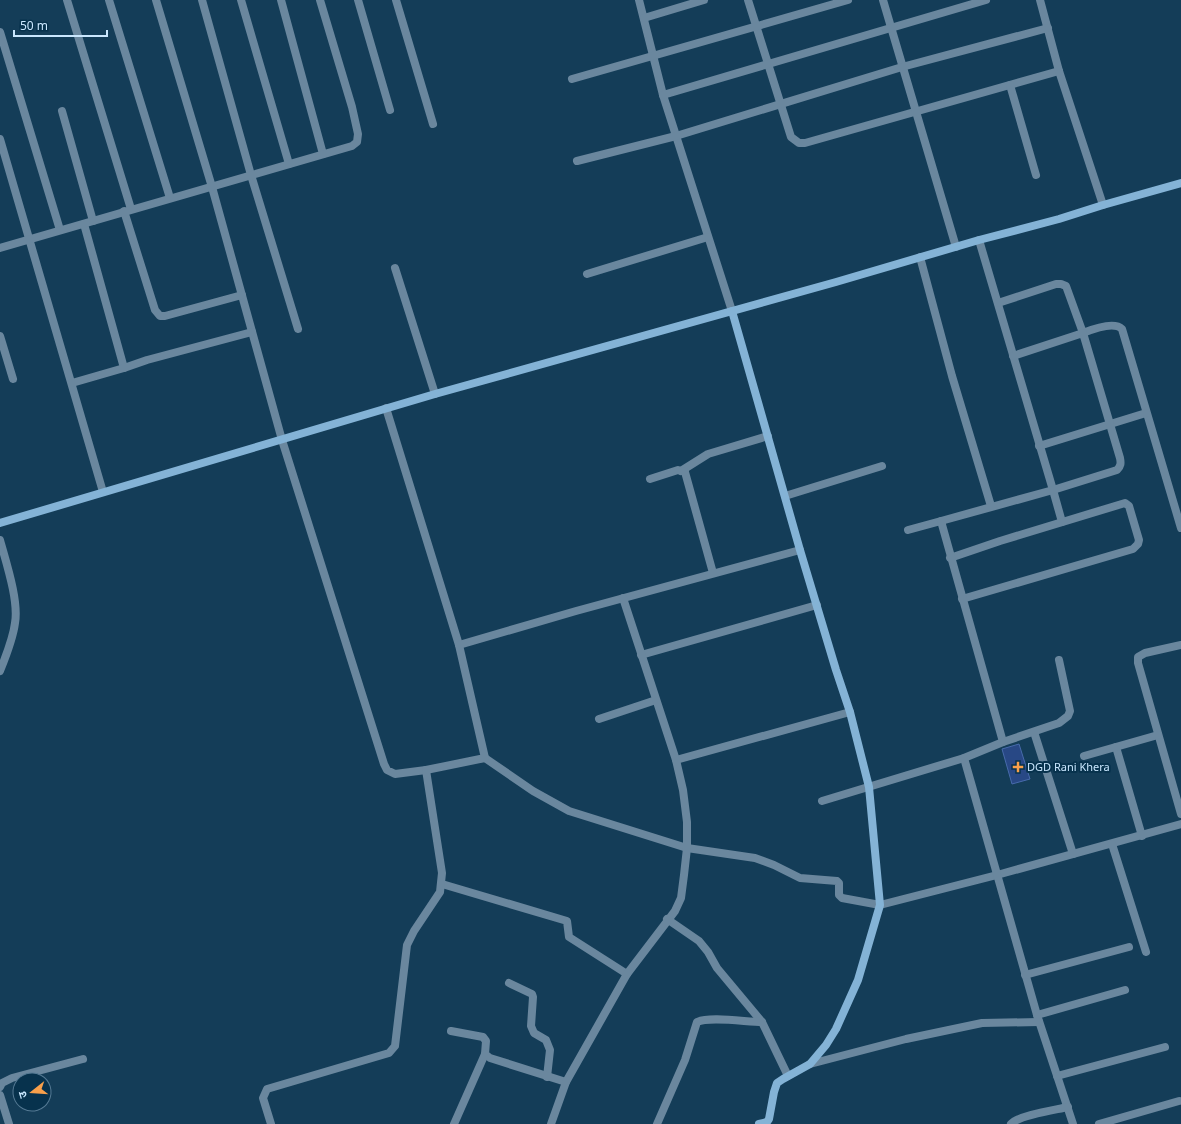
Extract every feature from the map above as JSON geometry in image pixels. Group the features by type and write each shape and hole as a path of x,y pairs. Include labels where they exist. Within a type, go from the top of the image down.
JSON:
{"main road":[{"path":"0,523 434,394 836,282 920,256 1059,219 1181,183"},
{"path":"732,311 800,550 850,712 869,787 880,905 863,967 848,1005 826,1045 810,1064 777,1084 769,1119 764,1124 759,1124"}],"street":[{"path":"67,0 155,310 160,316 165,316 242,295"},
{"path":"109,0 170,198"},
{"path":"156,0 212,187 282,440 384,764 387,770 395,774 426,770 485,758"},
{"path":"202,0 251,175 298,329"},
{"path":"241,0 289,164"},
{"path":"281,0 323,154"},
{"path":"0,248 352,146 357,142 358,134 352,107 320,0"},
{"path":"358,0 390,110"},
{"path":"396,0 433,124"},
{"path":"639,0 663,95 732,311"},
{"path":"644,18 704,0"},
{"path":"748,0 767,64 782,104 791,137 799,143 805,143 914,111 1059,72"},
{"path":"572,79 848,0"},
{"path":"882,0 914,111 956,247"},
{"path":"663,95 986,0"},
{"path":"1040,0 1059,72 1103,205"},
{"path":"577,161 676,136 902,67 1048,28"},
{"path":"0,32 60,230"},
{"path":"1010,85 1036,175"},
{"path":"62,111 93,221"},
{"path":"0,139 103,492"},
{"path":"84,224 124,368"},
{"path":"587,274 708,237"},
{"path":"979,240 1062,522"},
{"path":"920,256 952,376 991,506"},
{"path":"395,268 434,394"},
{"path":"908,530 1053,490 1117,470 1120,467 1120,458 1083,333 1066,286 1056,284 998,303"},
{"path":"1013,356 1093,330 1114,325 1121,327 1181,528"},
{"path":"72,383 147,360 252,332"},
{"path":"0,336 13,379"},
{"path":"386,408 459,644 485,758 533,791 569,810 687,848 755,858 774,865 800,878 837,881 839,883 839,895 842,898 880,905 1142,836 1181,824"},
{"path":"1040,446 1146,413"},
{"path":"650,479 678,470 682,471 708,454 768,436"},
{"path":"785,496 882,466"},
{"path":"682,471 685,472 688,481 713,573"},
{"path":"950,558 1000,541 1125,503 1129,506 1139,540 1138,544 1133,548 962,599"},
{"path":"941,521 950,558 1003,742"},
{"path":"0,540 12,588 16,613 15,624 0,671"},
{"path":"459,644 800,550"},
{"path":"551,1124 566,1082 627,974 667,919 675,911 681,898 687,848 687,822 683,790 676,760 622,598"},
{"path":"641,655 817,605"},
{"path":"1181,645 1145,653 1138,657 1138,663 1181,814"},
{"path":"822,801 964,758 1003,742 1059,723 1068,716 1070,711 1059,660"},
{"path":"599,719 656,700"},
{"path":"676,760 850,712"},
{"path":"1034,732 1073,854"},
{"path":"1084,756 1158,735"},
{"path":"1116,747 1142,836"},
{"path":"964,758 1025,975 1073,1124"},
{"path":"271,1124 264,1098 264,1093 267,1089 389,1053 395,1046 407,945 414,931 440,892 442,884 442,873 426,770"},
{"path":"1112,844 1146,952"},
{"path":"442,884 568,921 569,937 627,974"},
{"path":"667,919 699,941 708,952 717,968 762,1022 788,1076"},
{"path":"1025,975 1129,947"},
{"path":"509,983 532,994 534,997 532,1029 534,1033 546,1040 550,1050 547,1077"},
{"path":"810,1064 906,1039 982,1023 1038,1018 1125,990"},
{"path":"657,1124 684,1060 697,1022 701,1020 713,1020 762,1022"},
{"path":"451,1031 483,1037 486,1041 485,1054 454,1124"},
{"path":"1057,1076 1165,1047"},
{"path":"485,1054 490,1058 566,1082"},
{"path":"0,1087 2,1083 12,1078 83,1059"},
{"path":"0,1095 9,1124"},
{"path":"1099,1124 1179,1101"},
{"path":"1011,1124 1014,1121 1024,1117 1068,1107"}],"building":[{"path":"1019,744 1030,779 1012,784 1002,749"}],"place":[{"name":"DGD Rani Khera","path":"1018,767"}]}
